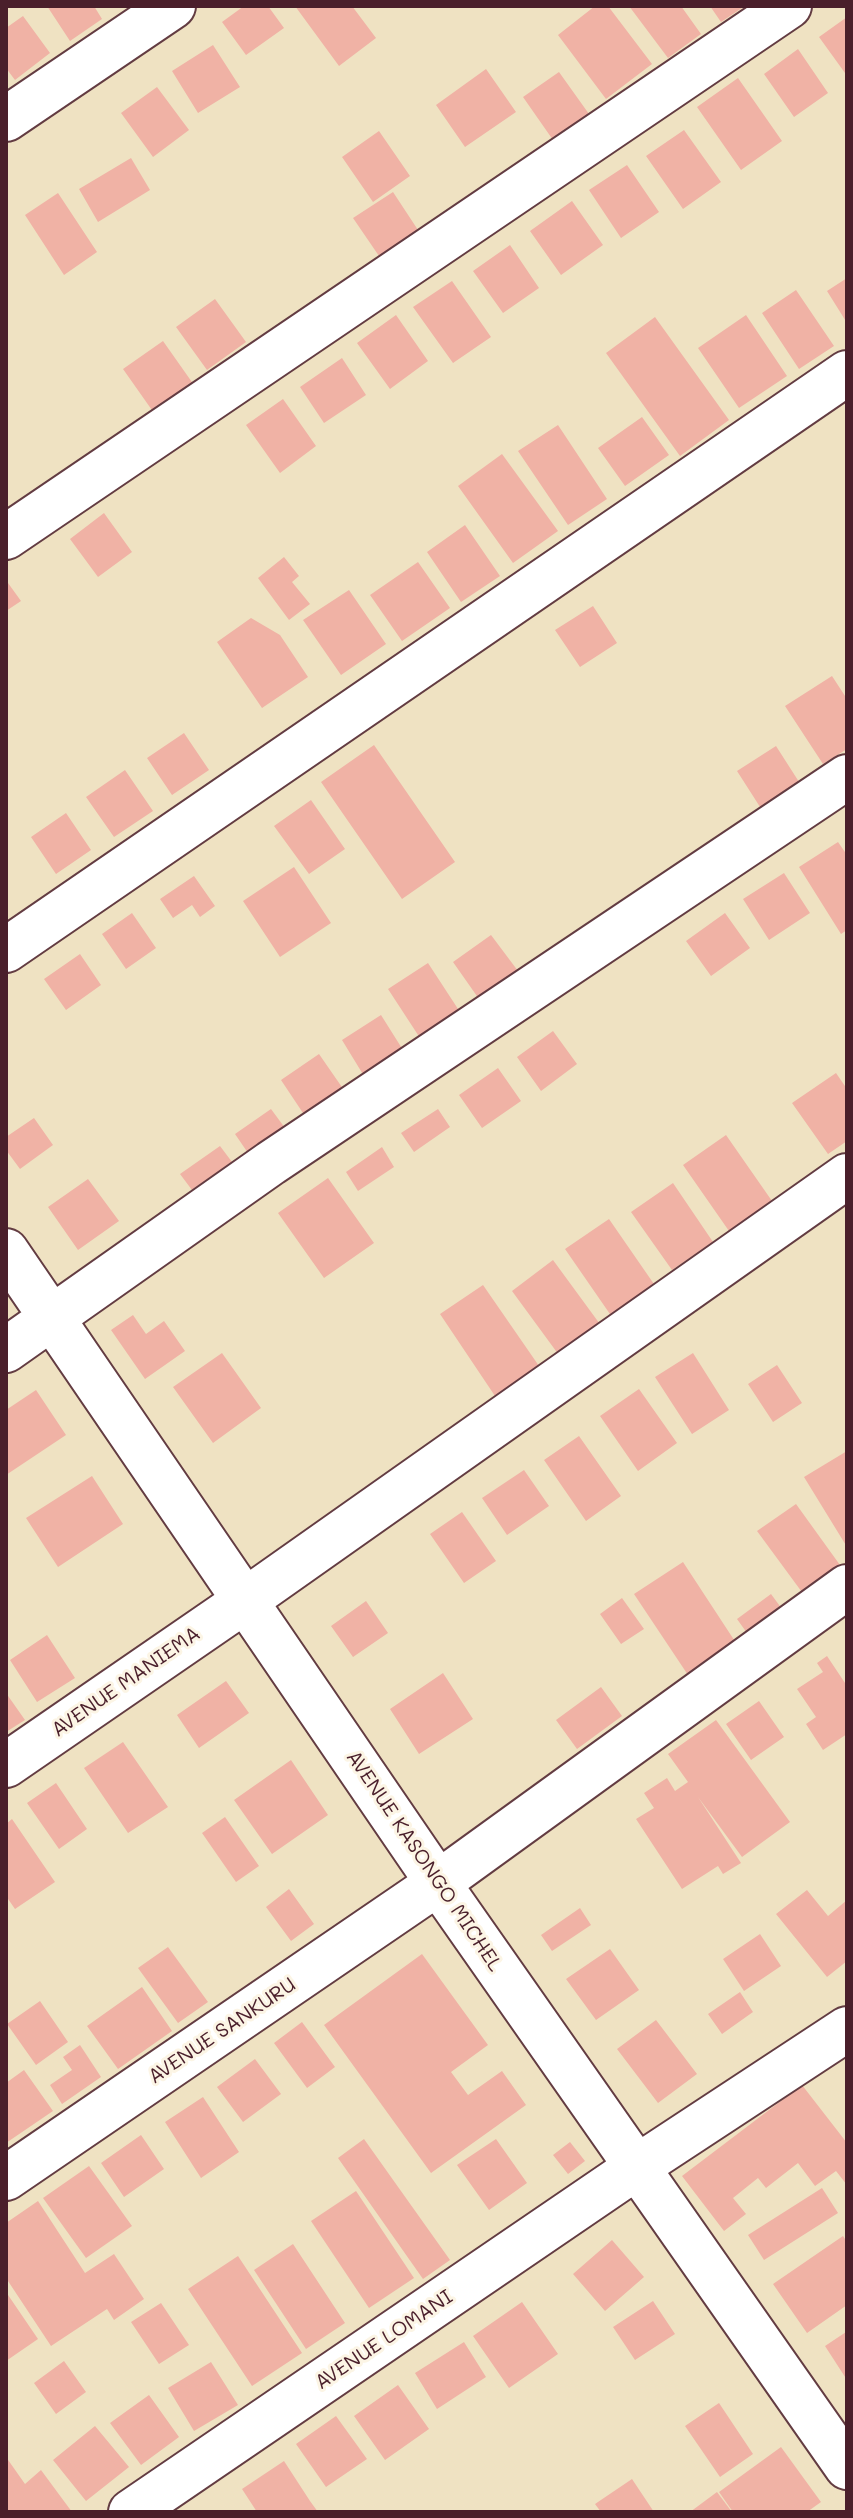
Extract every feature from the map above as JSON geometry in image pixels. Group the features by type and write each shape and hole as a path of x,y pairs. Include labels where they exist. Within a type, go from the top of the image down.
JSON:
{"street":[{"path":"6,119 173,6"},
{"path":"6,537 789,6"},
{"path":"6,950 847,373"},
{"path":"6,1350 271,1163 847,777"},
{"name":"AVENUE MANIEMA","path":"6,1765 246,1600 847,1176"},
{"name":"AVENUE KASONGO MICHEL","path":"6,1251 438,1883 847,2467"},
{"name":"AVENUE SANKURU","path":"6,2178 438,1883 847,1587"},
{"name":"AVENUE LOMANI","path":"131,2512 637,2167 847,2029"}],"building":[{"path":"47,6 94,6 102,19 70,41"},
{"path":"244,6 268,6 284,28 246,55 222,22"},
{"path":"295,6 352,6 376,38 339,66"},
{"path":"595,6 608,6 652,64 606,99 558,35"},
{"path":"629,6 681,6 701,34 668,58"},
{"path":"710,6 745,6 721,22"},
{"path":"23,16 50,53 15,80 6,68 6,28"},
{"path":"847,17 847,72 845,73 819,37"},
{"path":"213,45 240,87 198,113 172,71"},
{"path":"798,49 828,93 794,117 764,74"},
{"path":"486,69 516,112 465,147 436,105"},
{"path":"559,72 589,114 553,140 523,97"},
{"path":"738,78 782,141 741,170 697,107"},
{"path":"157,87 189,130 153,157 121,113"},
{"path":"684,130 721,182 683,209 646,156"},
{"path":"379,131 410,176 373,202 342,157"},
{"path":"131,158 150,190 98,222 79,189"},
{"path":"627,165 659,212 621,238 589,190"},
{"path":"393,192 418,230 379,256 353,218"},
{"path":"58,193 97,252 64,275 25,215"},
{"path":"572,201 603,245 561,275 530,231"},
{"path":"510,245 539,288 503,313 473,271"},
{"path":"847,278 847,323 827,291"},
{"path":"452,281 491,337 453,363 413,307"},
{"path":"796,290 834,346 799,369 762,313"},
{"path":"215,299 246,342 207,370 176,327"},
{"path":"396,315 428,361 390,389 357,343"},
{"path":"746,315 787,376 739,408 698,348"},
{"path":"655,317 729,420 680,456 606,353"},
{"path":"163,341 194,385 154,413 123,369"},
{"path":"342,358 366,395 324,423 300,387"},
{"path":"283,399 316,446 280,473 246,425"},
{"path":"642,417 669,455 625,486 598,448"},
{"path":"558,425 607,499 568,525 518,451"},
{"path":"502,454 558,531 513,563 458,486"},
{"path":"104,513 132,552 98,577 70,539"},
{"path":"465,525 500,576 461,602 427,552"},
{"path":"284,557 299,576 292,582 310,604 289,620 258,578"},
{"path":"418,562 450,608 402,641 370,595"},
{"path":"6,584 21,601 6,611"},
{"path":"349,590 386,644 341,675 303,620"},
{"path":"593,606 617,643 580,667 555,630"},
{"path":"251,618 280,635 308,677 262,708 217,642"},
{"path":"832,676 847,699 847,749 823,764 785,706"},
{"path":"184,733 209,770 172,795 147,758"},
{"path":"374,745 455,862 402,899 321,782"},
{"path":"776,746 801,785 762,810 737,771"},
{"path":"125,770 153,811 114,837 86,797"},
{"path":"311,800 345,849 309,874 274,826"},
{"path":"66,813 91,850 56,874 31,837"},
{"path":"838,842 847,855 847,930 841,934 799,867"},
{"path":"294,867 331,923 280,957 243,901"},
{"path":"784,873 810,913 769,940 743,899"},
{"path":"194,876 215,906 200,917 192,905 173,918 160,899"},
{"path":"132,913 156,948 126,969 102,934"},
{"path":"725,913 750,948 711,976 686,941"},
{"path":"491,935 518,971 479,999 453,962"},
{"path":"80,954 101,985 66,1010 44,979"},
{"path":"428,963 460,1012 420,1038 388,989"},
{"path":"381,1015 403,1050 364,1076 342,1040"},
{"path":"553,1031 577,1064 541,1091 517,1057"},
{"path":"319,1054 346,1093 307,1119 281,1080"},
{"path":"498,1068 521,1101 482,1128 459,1095"},
{"path":"836,1073 847,1089 847,1141 828,1154 792,1103"},
{"path":"271,1109 285,1128 248,1153 235,1134"},
{"path":"438,1109 450,1127 414,1152 401,1133"},
{"path":"34,1118 53,1145 20,1169 6,1150 6,1137"},
{"path":"726,1135 772,1201 729,1231 683,1165"},
{"path":"220,1146 232,1162 192,1190 180,1174"},
{"path":"382,1147 394,1167 358,1191 346,1172"},
{"path":"328,1178 374,1243 324,1278 278,1213"},
{"path":"88,1179 119,1221 78,1250 48,1207"},
{"path":"673,1183 713,1242 672,1270 631,1212"},
{"path":"609,1219 656,1287 612,1317 565,1249"},
{"path":"553,1260 605,1331 564,1362 512,1291"},
{"path":"483,1285 539,1366 495,1396 440,1314"},
{"path":"133,1315 146,1334 164,1321 185,1351 145,1379 111,1330"},
{"path":"222,1353 261,1408 213,1443 173,1387"},
{"path":"693,1353 729,1410 692,1434 655,1377"},
{"path":"777,1365 802,1403 773,1422 748,1384"},
{"path":"639,1389 677,1443 638,1471 600,1416"},
{"path":"36,1390 66,1435 6,1475 6,1410"},
{"path":"579,1436 621,1496 586,1521 544,1460"},
{"path":"847,1451 847,1547 804,1477"},
{"path":"524,1470 549,1506 507,1535 482,1498"},
{"path":"92,1476 123,1524 58,1567 26,1518"},
{"path":"796,1504 845,1572 807,1599 757,1531"},
{"path":"462,1512 496,1561 464,1583 430,1534"},
{"path":"683,1562 740,1649 692,1681 634,1594"},
{"path":"771,1594 782,1609 747,1633 737,1619"},
{"path":"622,1598 644,1629 621,1644 600,1614"},
{"path":"366,1601 388,1633 353,1657 331,1626"},
{"path":"47,1635 75,1678 37,1702 10,1660"},
{"path":"827,1656 847,1686 847,1734 823,1750 806,1724 816,1717 797,1689 823,1672 817,1663"},
{"path":"443,1673 473,1719 419,1754 390,1709"},
{"path":"226,1681 249,1713 199,1748 177,1715"},
{"path":"601,1687 622,1716 577,1749 556,1720"},
{"path":"6,1693 25,1720 6,1732"},
{"path":"759,1701 784,1737 751,1760 726,1724"},
{"path":"716,1720 790,1822 742,1857 698,1797 741,1863 723,1874 718,1866 682,1889 636,1819 654,1808 644,1793 667,1778 675,1791 688,1782 668,1754"},
{"path":"123,1742 168,1807 128,1833 84,1768"},
{"path":"291,1760 328,1815 272,1854 234,1800"},
{"path":"56,1783 87,1829 59,1849 27,1803"},
{"path":"225,1817 259,1866 236,1882 202,1833"},
{"path":"12,1819 55,1882 15,1909 6,1896 6,1824"},
{"path":"289,1889 314,1924 291,1941 266,1907"},
{"path":"807,1890 828,1916 847,1900 847,1961 827,1977 776,1914"},
{"path":"580,1908 591,1925 552,1951 541,1935"},
{"path":"760,1934 781,1966 744,1991 723,1959"},
{"path":"168,1947 208,2002 178,2023 138,1968"},
{"path":"610,1949 639,1990 596,2020 566,1979"},
{"path":"422,1954 488,2045 451,2072 468,2095 502,2071 526,2105 431,2173 324,2025"},
{"path":"142,1987 172,2031 118,2069 87,2026"},
{"path":"740,1992 753,2012 722,2034 708,2014"},
{"path":"40,2001 68,2042 36,2065 7,2024"},
{"path":"656,2020 697,2074 658,2103 617,2049"},
{"path":"302,2022 335,2067 307,2088 274,2043"},
{"path":"80,2045 101,2077 62,2104 50,2085 72,2070 63,2057"},
{"path":"255,2059 281,2094 243,2122 217,2087"},
{"path":"24,2070 53,2111 6,2143 6,2083"},
{"path":"802,2085 847,2143 847,2185 836,2171 815,2186 798,2163 766,2188 758,2178 733,2198 746,2214 724,2231 682,2176"},
{"path":"203,2097 239,2152 201,2178 165,2122"},
{"path":"141,2135 164,2169 124,2197 101,2163"},
{"path":"364,2139 450,2260 423,2279 338,2158"},
{"path":"496,2139 527,2183 489,2210 457,2165"},
{"path":"570,2142 585,2161 568,2174 553,2155"},
{"path":"89,2166 132,2226 86,2258 43,2198"},
{"path":"822,2188 838,2213 764,2260 748,2235"},
{"path":"356,2191 414,2278 369,2308 311,2221"},
{"path":"38,2201 85,2273 114,2254 144,2299 114,2320 107,2309 51,2346 6,2278 6,2223"},
{"path":"843,2236 847,2242 847,2305 807,2333 773,2284"},
{"path":"612,2240 644,2277 605,2311 573,2274"},
{"path":"293,2244 345,2323 306,2349 254,2270"},
{"path":"238,2256 302,2353 252,2386 188,2289"},
{"path":"6,2292 38,2339 6,2361"},
{"path":"653,2301 675,2334 635,2360 613,2327"},
{"path":"522,2302 558,2354 509,2388 473,2336"},
{"path":"161,2303 189,2345 159,2364 131,2322"},
{"path":"847,2334 847,2380 825,2346"},
{"path":"464,2342 486,2377 437,2409 415,2373"},
{"path":"64,2361 86,2392 56,2414 34,2383"},
{"path":"211,2362 238,2405 194,2431 168,2388"},
{"path":"398,2385 429,2429 385,2460 354,2416"},
{"path":"149,2395 179,2437 141,2465 110,2423"},
{"path":"719,2403 753,2454 720,2477 685,2426"},
{"path":"336,2416 367,2459 326,2487 296,2444"},
{"path":"95,2426 129,2467 86,2501 53,2460"},
{"path":"781,2447 821,2502 807,2512 733,2512 719,2492"},
{"path":"6,2457 25,2484 41,2470 72,2512 6,2512"},
{"path":"284,2461 318,2512 257,2512 242,2489"},
{"path":"632,2479 654,2512 601,2512 595,2504"},
{"path":"717,2492 732,2512 690,2512"}]}
